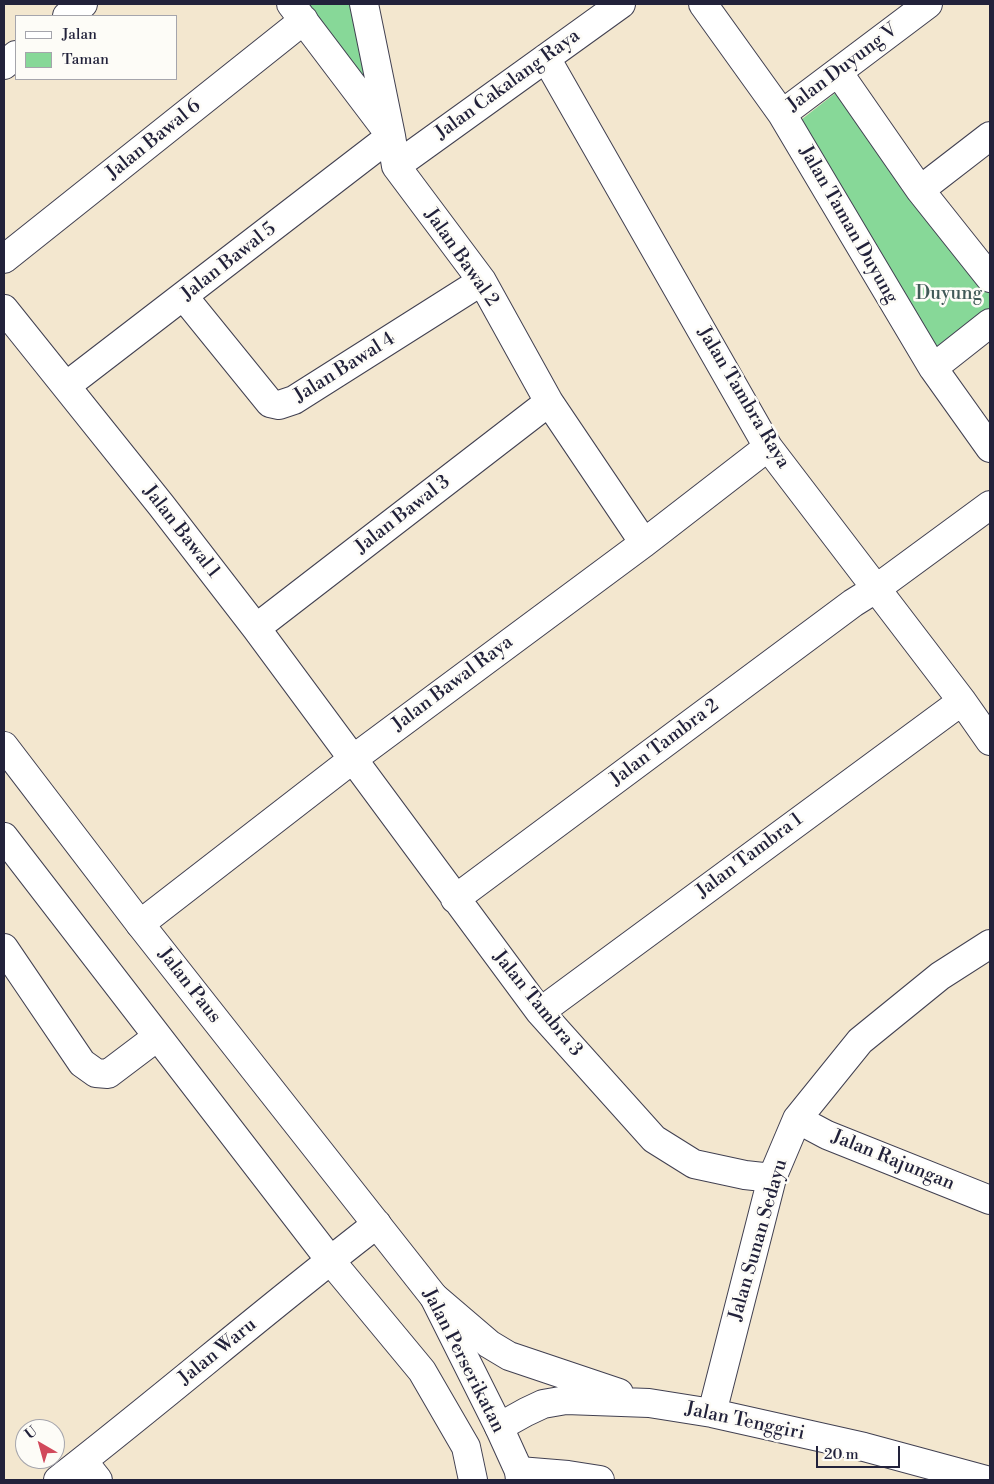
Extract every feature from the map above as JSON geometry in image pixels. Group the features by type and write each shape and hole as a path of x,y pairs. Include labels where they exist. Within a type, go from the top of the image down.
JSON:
{"street":[{"path":"68,15 83,4"},
{"path":"364,4 391,136"},
{"name":"Jalan Cakalang Raya","path":"396,166 621,4"},
{"name":"Jalan Taman Duyung","path":"703,4 782,114 933,368 990,448"},
{"name":"Jalan Duyung V","path":"782,114 928,4"},
{"name":"Jalan Bawal 2","path":"297,12 391,136 396,166 482,282 549,402 644,543"},
{"name":"Jalan Bawal 6","path":"4,259 297,12"},
{"path":"4,65 15,56"},
{"name":"Jalan Tambra Raya","path":"546,58 768,447 877,588 990,741"},
{"path":"838,72 920,190 990,278"},
{"name":"Jalan Bawal 5","path":"66,386 391,136"},
{"path":"920,190 990,136"},
{"name":"Jalan Bawal 4","path":"184,297 270,403 279,406 294,400 482,282"},
{"name":"Jalan Bawal 1","path":"4,309 256,628 353,759"},
{"path":"933,368 990,323"},
{"name":"Jalan Bawal 3","path":"256,628 549,402"},
{"name":"Jalan Bawal Raya","path":"140,924 353,759 644,543 768,447"},
{"name":"Jalan Tambra 2","path":"455,899 853,603 877,588 990,505"},
{"name":"Jalan Tambra 1","path":"540,1012 962,701"},
{"name":"Jalan Paus","path":"4,746 140,924 377,1224"},
{"name":"Jalan Tambra 3","path":"353,759 540,1012 654,1139 694,1164 745,1175 772,1178"},
{"path":"8,851 157,1037 330,1260"},
{"name":"Jalan Sunan Sedayu","path":"712,1413 772,1178 797,1119 860,1041 940,976 990,944"},
{"path":"4,948 82,1063 96,1073 108,1074 157,1037"},
{"name":"Jalan Rajungan","path":"797,1119 827,1135 990,1200"},
{"name":"Jalan Waru","path":"58,1480 90,1471 330,1260 377,1224"},
{"name":"Jalan Perserikatan","path":"377,1224 434,1297 499,1428 519,1476"},
{"name":"Jalan Perserikatan","path":"330,1260 422,1371 466,1448 473,1480"},
{"name":"Jalan Tenggiri","path":"434,1297 488,1344 508,1356 649,1403"},
{"name":"Jalan Tenggiri","path":"499,1428 544,1404 566,1400 649,1403 712,1413 864,1448 986,1480"},
{"path":"519,1476 568,1476 600,1480"}],"green space":[{"path":"302,4 356,4 379,99"},
{"name":"Duyung","path":"847,84 990,281 990,316 941,352 928,340 797,123"}]}
